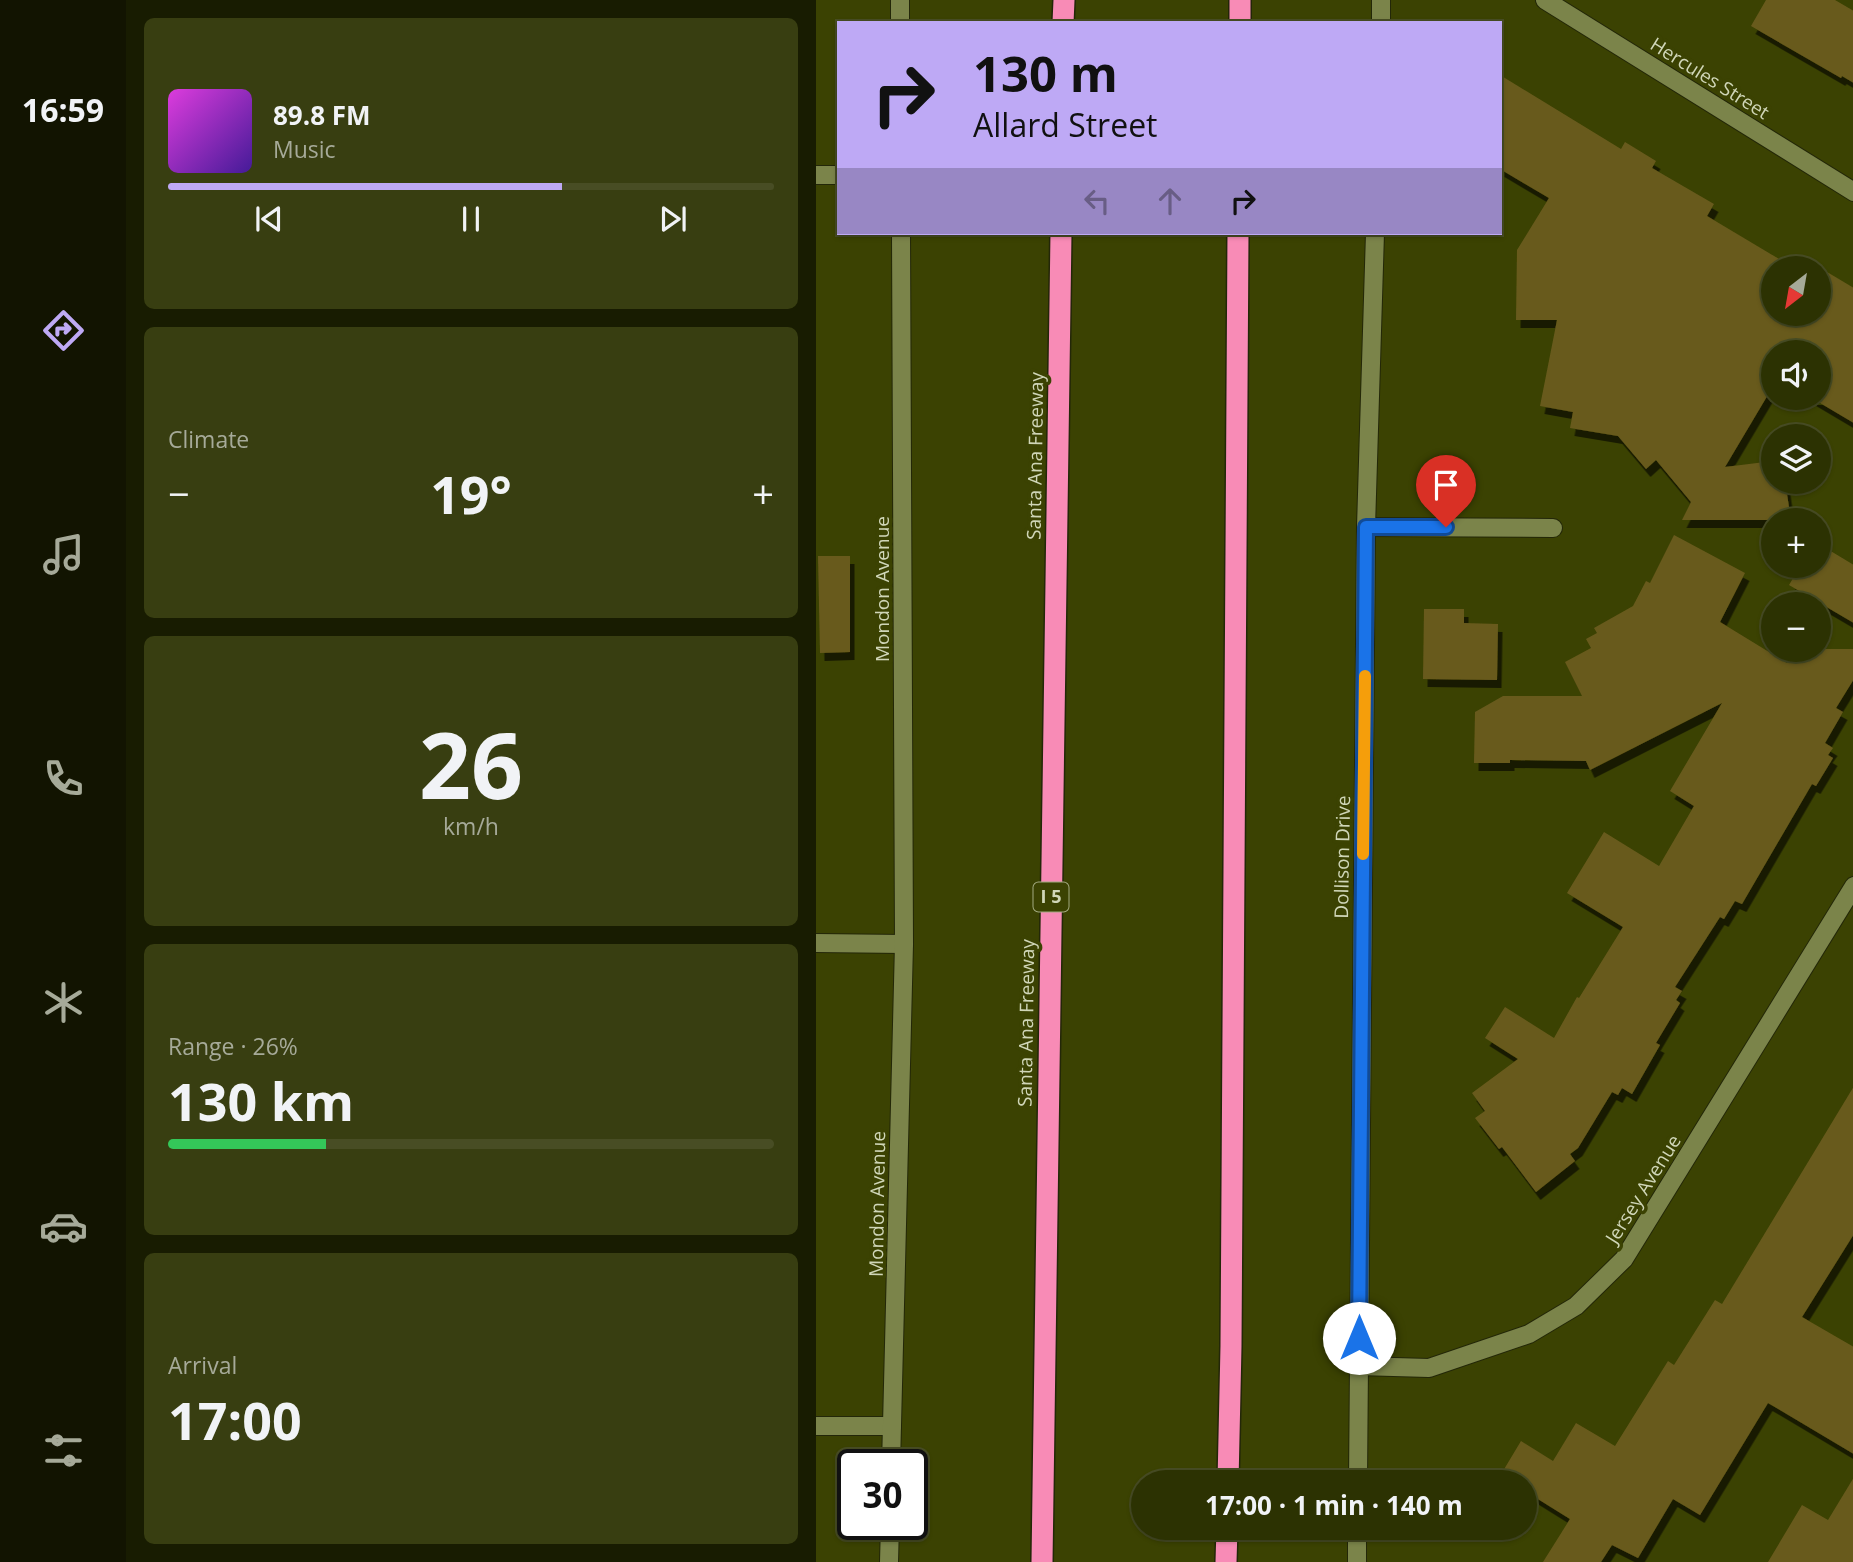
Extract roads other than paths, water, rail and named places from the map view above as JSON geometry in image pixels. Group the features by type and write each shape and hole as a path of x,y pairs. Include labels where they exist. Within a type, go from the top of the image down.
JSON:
{"highway":[{"path":"1063,21 1064,0"},
{"path":"1240,0 1240,21"},
{"name":"Santa Ana Freeway","path":"1042,1562 1060,235"},
{"path":"1228,1470 1238,235"},
{"path":"1226,1562 1227,1540"}],"street":[{"path":"900,0 900,21"},
{"path":"1381,0 1381,21"},
{"name":"Hercules Street","path":"1545,0 1854,192"},
{"path":"816,175 837,175"},
{"name":"Mondon Avenue","path":"891,1449 904,944 901,235"},
{"name":"Dollison Drive","path":"1358,1470 1366,527 1375,235"},
{"path":"1366,527 1553,528"},
{"name":"Jersey Avenue","path":"1358,1366 1429,1368 1529,1334 1576,1306 1624,1259 1854,886"},
{"path":"816,943 904,944"},
{"path":"816,1426 892,1426"},
{"path":"890,1540 890,1562"},
{"path":"1357,1540 1357,1562"}]}
